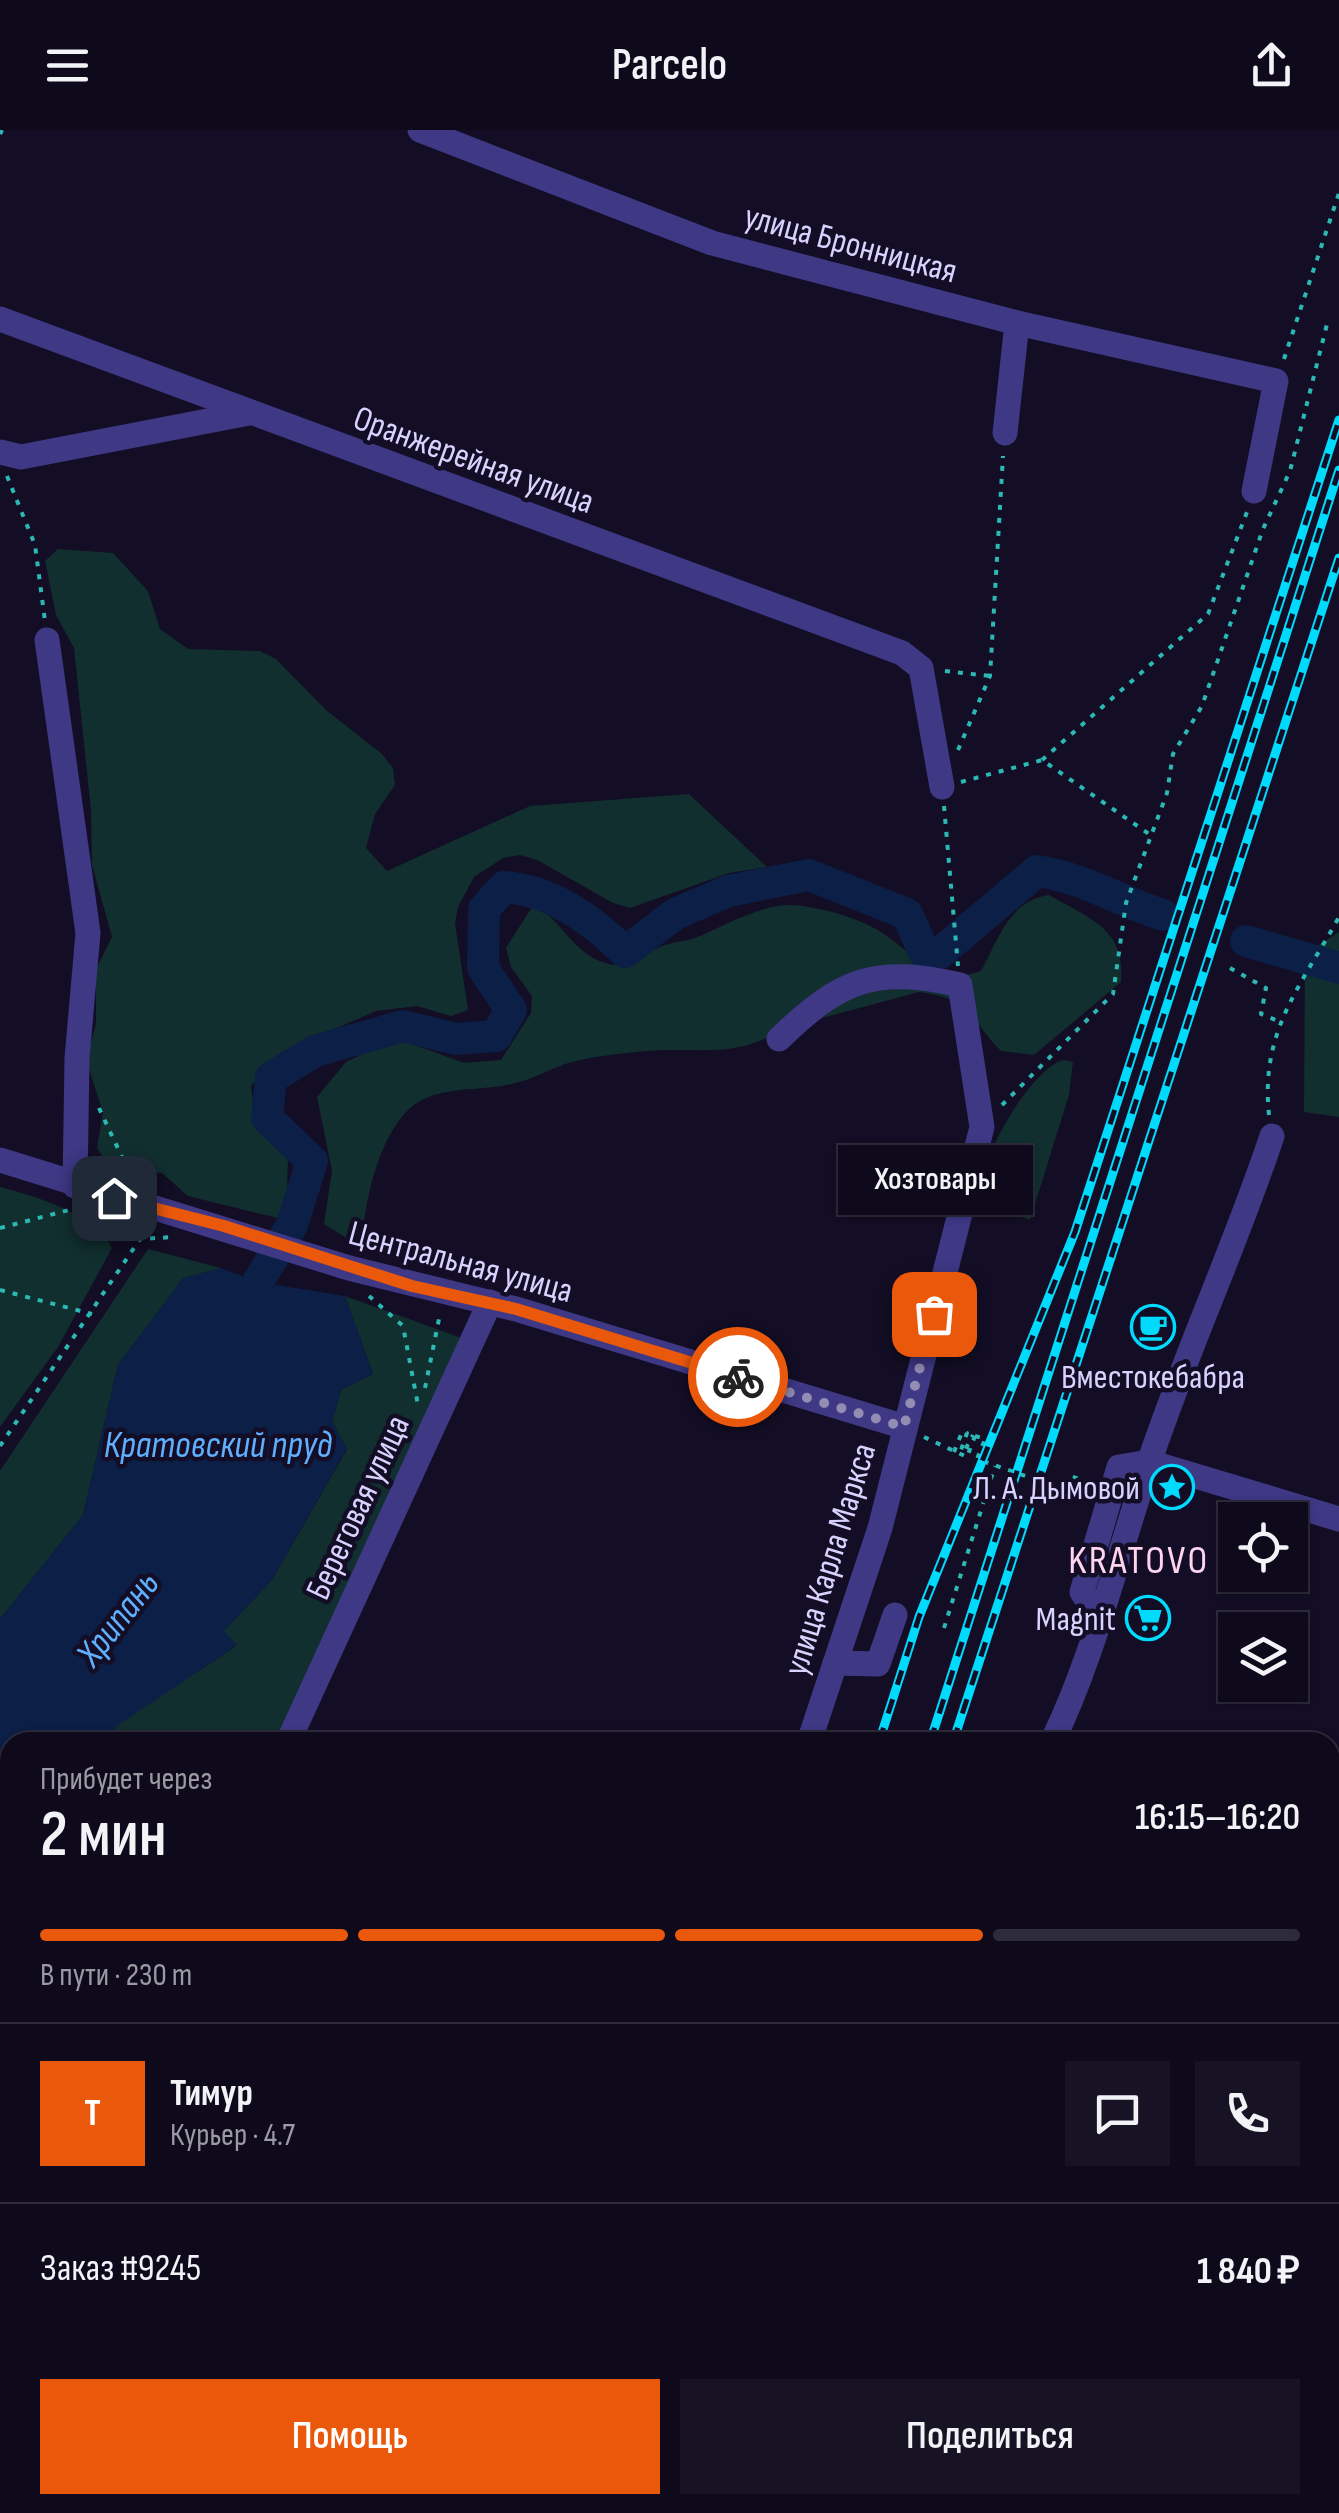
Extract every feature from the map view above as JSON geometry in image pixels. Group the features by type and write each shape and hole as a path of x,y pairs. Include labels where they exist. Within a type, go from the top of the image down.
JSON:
{"street":[{"name":"улица Бронницкая","path":"420,130 712,243 1018,323 1276,381"},
{"name":"Оранжерейная улица","path":"0,319 902,652 921,668"},
{"path":"1005,432 1018,323"},
{"path":"1254,491 1276,381"},
{"path":"4,463 249,414"},
{"path":"48,640 88,933 76,1058 76,1197"},
{"path":"921,668 942,788"},
{"path":"779,1039 804,1015 862,979 910,974 959,975"},
{"name":"улица Карла Маркса","path":"812,1732 880,1528 982,1127 959,975"},
{"path":"1056,1732 1188,1350 1240,1232 1272,1136"},
{"name":"Центральная улица","path":"0,1160 76,1197 224,1226 355,1278 490,1302 904,1427"},
{"name":"Береговая улица","path":"293,1732 490,1302"},
{"path":"1098,1618 1082,1592 1119,1467 1149,1462 1339,1519"},
{"path":"835,1664 878,1664 895,1615"}],"path":[{"path":"1276,381 1339,193"},
{"path":"982,1127 1113,994 1122,919 1148,834 1167,793 1173,754 1202,706 1263,529 1290,471 1327,324"},
{"path":"956,756 990,676 1005,432"},
{"path":"4,463 35,545 48,640"},
{"path":"959,975 942,788 1042,760 1208,614 1254,491"},
{"path":"921,668 990,676"},
{"path":"1042,760 1148,834"},
{"path":"1268,1108 1267,1068 1278,1022 1339,918"},
{"path":"1230,968 1266,988 1262,1014 1278,1022"},
{"path":"113,1141 122,1157"},
{"path":"0,1228 76,1197"},
{"path":"0,1446 93,1314 140,1239 189,1236"},
{"path":"355,1278 403,1326 420,1412 443,1300"},
{"path":"0,1290 93,1314"},
{"path":"904,1427 967,1457 975,1436"},
{"path":"954,1452 962,1432 966,1434 961,1450 964,1452 970,1434 984,1439 977,1459 1065,1490 1070,1476 1079,1479 1074,1493 1108,1505"},
{"path":"944,1628 995,1466"}],"green space":[{"path":"58,549 113,553 148,591 160,629 188,649 260,651 276,659 326,710 382,754 393,768 395,785 375,814 366,848 387,871 530,806 689,794 767,867 729,873 630,908 520,855 503,858 474,877 458,907 455,923 468,1010 451,1016 417,1006 376,1011 282,1052 251,1086 256,1127 288,1158 286,1220 188,1196 162,1173 144,1172 128,1159 107,1163 97,1148 103,1112 86,1060 96,1024 96,969 112,937 92,865 91,810 74,648 56,615 45,561"},
{"path":"1049,895 1091,919 1111,937 1121,964 1121,982 1034,1055 1001,1051 961,1005 919,992 781,1029 739,1047 601,1056 565,1064 515,1083 446,1092 424,1099 396,1125 377,1165 366,1210 363,1248 324,1224 332,1171 317,1097 346,1062 396,1038 464,1063 501,1060 531,1013 532,996 511,967 506,948 534,904 582,950 611,964 632,962 662,946 695,938 747,915 789,905 859,921 924,965 949,975 964,975 981,971 1007,923 1024,904"},
{"path":"1339,932 1339,1117 1304,1112 1305,954"},
{"path":"1064,1060 1073,1062 1069,1095 1030,1220 981,1199 981,1184 996,1142 1022,1097 1051,1066"},
{"path":"0,1187 47,1201 78,1216 104,1236 112,1248 58,1347 0,1427"},
{"path":"148,1249 221,1268 183,1279 118,1365 83,1515 0,1619 0,1471"},
{"path":"345,1296 481,1345 303,1732 113,1732 114,1727 236,1646 223,1631 272,1580 347,1449 332,1422 341,1389 373,1374"}],"water":[{"name":"Кратовский пруд","path":"221,1268 258,1282 345,1296 373,1374 341,1390 332,1422 347,1448 272,1580 224,1631 237,1645 115,1727 113,1732 0,1732 0,1619 83,1515 118,1365 183,1278"}],"waterway":[{"name":"Хрипань","path":"244,1322 258,1282 292,1225 312,1161 267,1118 271,1078 315,1051 403,1026 456,1039 496,1036 511,1010 483,968 484,909 504,887 538,894 569,908 625,952 675,914 728,891 809,875 907,914 924,952 940,953 1037,871 1085,884 1163,915"},
{"name":"Хрипань","path":"1246,941 1339,968"}],"railway":[{"path":"882,1732 919,1617 1075,1232 1339,420"},
{"path":"933,1732 1339,470"},
{"path":"956,1732 1339,558"}],"way so far":[{"path":"738,1377 904,1427 934,1314"}],"place":[{"name":"Хозтовары","path":"934,1314"},
{"name":"Вместокебабра","path":"1153,1327"},
{"name":"Л. А. Дымовой","path":"1172,1487"},
{"name":"Magnit","path":"1148,1618"}],"district":[{"name":"KRATOVO","path":"1139,1559"}],"route":[{"path":"114,1198 224,1226 412,1286 516,1309 738,1377"}]}
